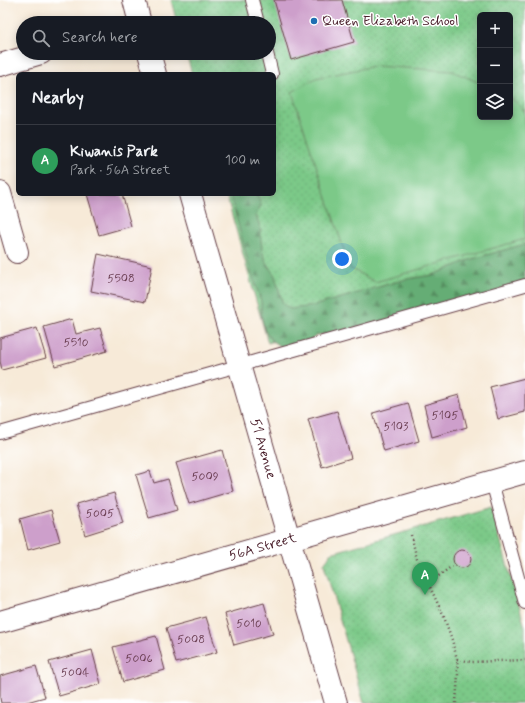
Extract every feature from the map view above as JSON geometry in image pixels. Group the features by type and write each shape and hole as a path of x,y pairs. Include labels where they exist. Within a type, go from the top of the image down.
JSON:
{"street":[{"path":"134,0 138,16"},
{"path":"0,65 17,60"},
{"path":"151,60 154,72"},
{"path":"0,193 17,252"},
{"name":"51 Avenue","path":"191,196 336,703"},
{"name":"56A Street","path":"0,622 525,472"}],"lane":[{"path":"252,0 256,16"},
{"path":"269,60 272,72"},
{"path":"0,433 525,285"},
{"path":"492,482 525,603"}],"path":[{"path":"410,534 417,559 444,617 457,659 458,674 456,703"},
{"path":"429,582 455,564"},
{"path":"457,659 471,662 525,660"}],"green space":[{"path":"171,0 525,0 525,269 268,343 227,196 276,196 276,72 191,72 188,60 276,60 276,16 175,16"},
{"path":"375,66 452,71 477,82 477,120 513,120 513,99 525,112 525,239 375,282 350,268 292,92 316,78"},
{"path":"231,196 258,196 261,205 256,215 260,227 262,250 266,262 275,276 283,304 290,309 313,306 406,279 433,275 469,260 525,244 525,288 339,334 317,335 303,347 290,351 272,341 265,331 261,315 261,302 250,269"},
{"path":"491,507 525,627 525,703 364,703 324,564 331,553"}],"building":[{"name":"Queen Elizabeth School","path":"274,0 342,0 354,42 291,60"},
{"path":"88,196 123,196 131,226 99,235"},
{"path":"98,254 152,266 145,302 91,291"},
{"path":"72,319 76,334 100,328 107,351 55,366 44,327"},
{"path":"37,328 46,358 2,370 0,361 0,338"},
{"path":"525,378 525,412 498,419 490,387"},
{"path":"459,395 467,427 432,437 424,405"},
{"path":"408,403 419,441 384,451 373,413"},
{"path":"337,411 351,458 322,467 308,419"},
{"path":"222,450 233,491 189,504 176,463"},
{"path":"150,471 154,483 168,479 177,510 149,518 136,475"},
{"path":"114,493 123,523 85,535 76,504"},
{"path":"51,510 60,541 28,550 20,519"},
{"path":"462,550 468,553 471,559 468,565 462,568 456,565 453,559 456,553"},
{"path":"264,603 273,634 234,645 225,614"},
{"path":"206,617 217,652 176,663 166,628"},
{"path":"156,636 165,670 123,682 113,647"},
{"path":"92,650 101,684 59,696 49,662"},
{"path":"36,666 45,697 23,703 1,703 0,676"}],"place":[{"name":"Queen Elizabeth School","path":"314,21"},
{"name":"Kiwanis Park","path":"425,595"}]}
